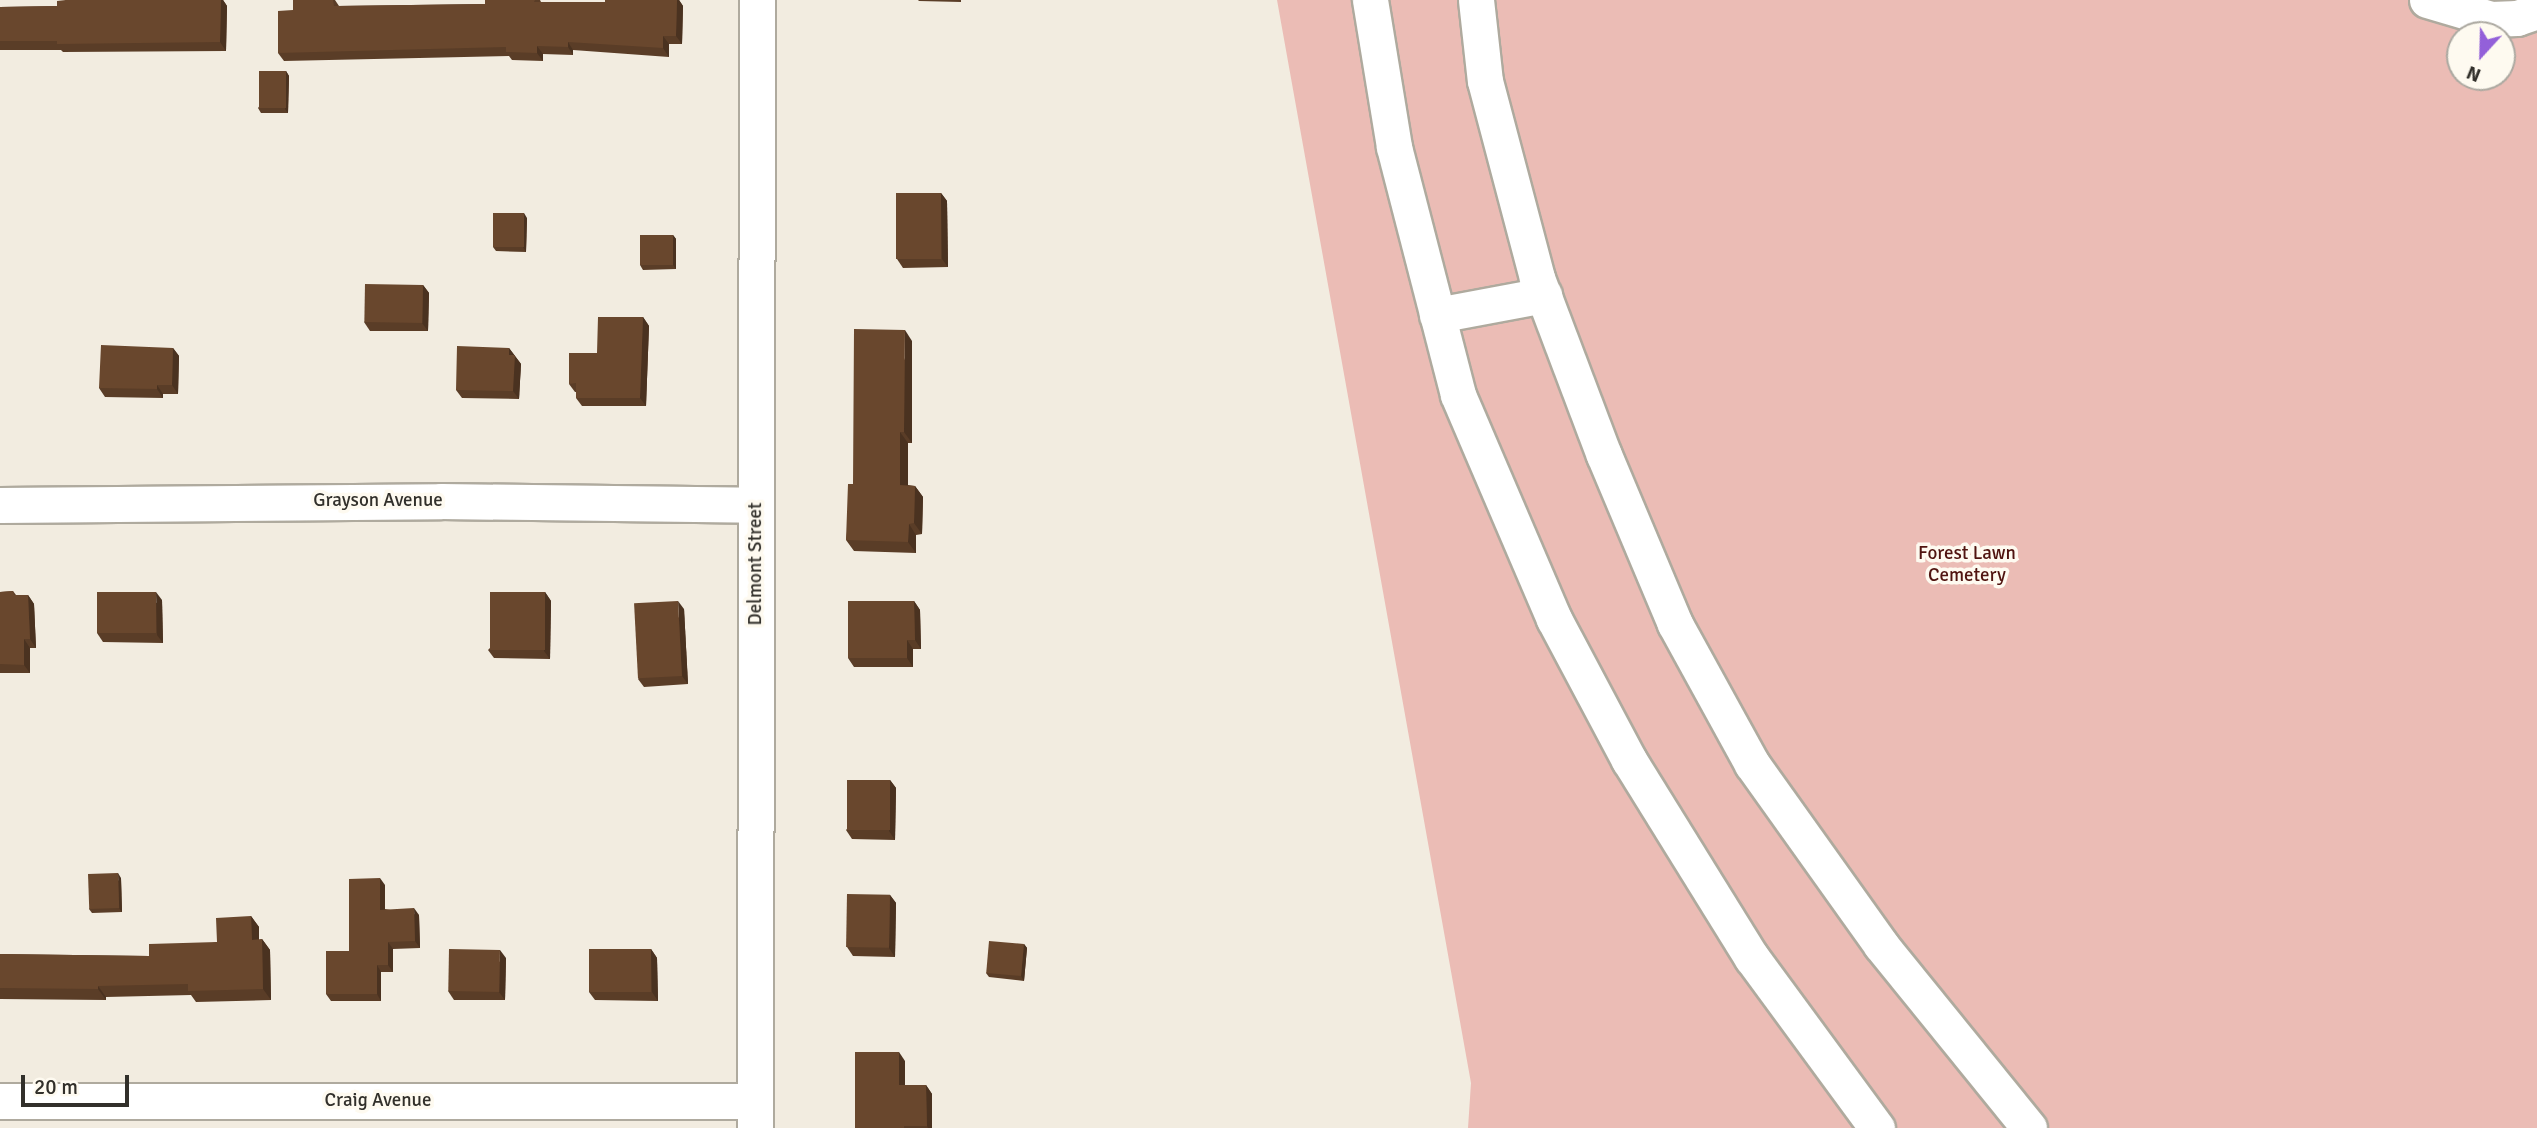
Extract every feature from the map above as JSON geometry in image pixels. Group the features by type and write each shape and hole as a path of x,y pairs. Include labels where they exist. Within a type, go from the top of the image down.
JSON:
{"street":[{"name":"Delmont Street","path":"755,1114 757,0"},
{"path":"1370,0 1394,147 1458,395 1554,619 1629,760 1752,958 1877,1128"},
{"path":"1476,0 1485,81 1544,295 1604,455 1675,624 1752,765 1881,944 2029,1128"},
{"path":"2427,0 2491,19 2517,18 2537,10"},
{"path":"1437,316 1544,295"},
{"name":"Grayson Avenue","path":"0,505 441,501 756,505"},
{"name":"Craig Avenue","path":"0,1101 755,1114"}],"green space":[{"name":"Forest Lawn Cemetery","path":"1277,0 2537,0 2537,1128 1468,1128 1471,1083"}],"building":[{"path":"221,0 220,42 57,44 57,41 0,41 0,7 57,6 57,1"},
{"path":"293,0 333,0 334,6 485,4 485,0 677,0 676,36 663,36 663,48 568,42 568,47 537,46 537,53 506,52 506,47 278,53 278,11 293,10"},
{"path":"259,71 286,71 286,108 259,108"},
{"path":"896,193 941,193 941,259 896,259"},
{"path":"493,213 524,213 524,247 493,247"},
{"path":"640,235 673,235 673,265 640,265"},
{"path":"365,284 423,285 422,323 364,322"},
{"path":"598,317 643,317 640,398 576,398 576,383 569,384 569,353 597,353"},
{"path":"854,329 905,330 904,432 900,432 900,485 915,486 914,523 909,524 908,542 846,540 848,484 853,484"},
{"path":"101,345 173,348 172,385 157,385 157,389 99,388"},
{"path":"457,346 509,348 509,355 515,355 513,391 456,390"},
{"path":"13,591 14,595 28,595 30,639 24,639 24,665 0,664 0,592"},
{"path":"97,592 156,592 156,633 97,633"},
{"path":"490,592 545,592 545,650 490,650"},
{"path":"678,601 682,676 638,678 634,603"},
{"path":"848,601 914,601 915,640 907,640 907,658 848,658"},
{"path":"847,780 890,780 890,830 847,830"},
{"path":"118,873 119,908 89,909 88,874"},
{"path":"380,878 380,910 414,908 415,941 388,942 388,965 377,965 377,994 326,994 326,951 349,951 349,879"},
{"path":"847,894 890,895 889,948 846,947"},
{"path":"251,916 252,940 262,939 263,989 188,991 188,984 98,986 98,989 0,988 0,954 149,956 149,944 217,942 216,918"},
{"path":"989,941 1024,944 1021,976 986,973"},
{"path":"449,949 500,950 499,992 448,991"},
{"path":"589,949 651,949 651,992 589,992"},
{"path":"855,1052 899,1052 899,1085 926,1085 927,1126 855,1128"}]}
